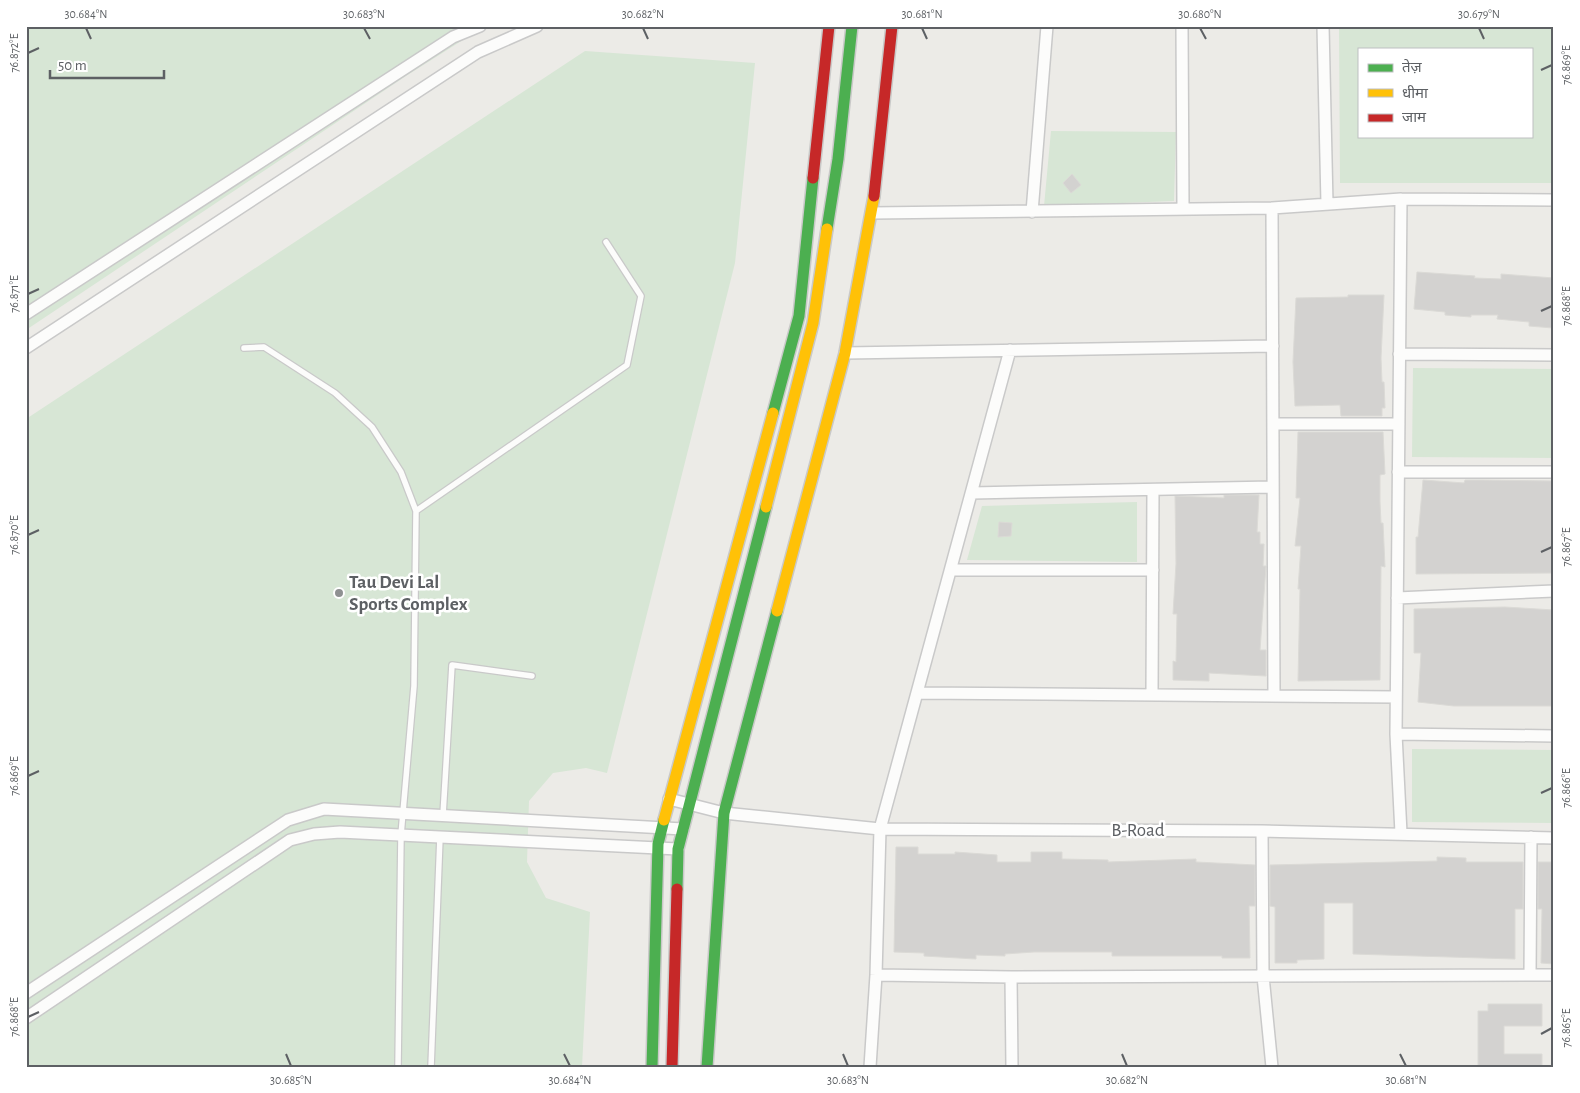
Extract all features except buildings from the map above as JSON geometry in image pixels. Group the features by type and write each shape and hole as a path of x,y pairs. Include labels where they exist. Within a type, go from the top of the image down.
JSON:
{"street":[{"path":"26,314 453,36 480,26"},
{"path":"26,348 478,52 538,26"},
{"path":"652,1067 657,848 799,316 829,26"},
{"path":"672,1067 678,849 813,323 838,159 852,26"},
{"path":"707,1067 724,813 845,353 872,213 892,26"},
{"path":"1032,212 1047,26"},
{"path":"1182,26 1183,208"},
{"path":"1323,26 1327,204"},
{"path":"872,213 1272,208 1401,199 1554,200"},
{"path":"1400,833 1396,697 1401,199"},
{"path":"1272,208 1274,696"},
{"path":"845,353 1274,346"},
{"path":"870,1067 876,975 880,829 1010,350"},
{"path":"1399,354 1554,355"},
{"path":"1273,424 1398,424"},
{"path":"1398,472 1554,472"},
{"path":"972,493 1273,487"},
{"path":"1152,695 1153,490"},
{"path":"951,570 1153,570"},
{"path":"1397,598 1554,592"},
{"path":"917,693 1396,697"},
{"path":"1396,734 1554,736"},
{"name":"B-Road","path":"669,799 724,813 880,829 1262,830 1554,838"},
{"path":"26,993 288,820 324,809 683,829"},
{"path":"440,837 443,815"},
{"path":"1262,830 1263,976 1272,1067"},
{"path":"26,1018 290,840 314,834 340,832 678,849"},
{"path":"1530,975 1531,837"},
{"path":"876,975 1011,977 1554,975"},
{"path":"1011,977 1012,1067"}],"lane":[{"path":"416,511 627,365 641,296 606,242"},
{"path":"244,348 264,347 335,393 372,427 401,472 416,511 414,686 401,835 398,1067"},
{"path":"443,815 452,665 532,676"},
{"path":"431,1067 440,837"}],"green space":[{"path":"26,26 485,26 406,76 26,330"},
{"path":"1339,26 1554,26 1554,183 1340,183"},
{"name":"Tau Devi Lal Sports Complex","path":"585,51 755,63 735,263 607,773 586,768 553,773 529,801 527,862 546,898 590,912 582,1067 26,1067 26,419"},
{"path":"1051,131 1176,132 1174,201 1044,206"},
{"path":"1413,368 1554,369 1554,458 1412,457"},
{"path":"1137,502 1137,562 967,560 982,506"},
{"path":"1412,749 1554,750 1554,823 1412,822"}],"traffic: fast":[{"path":"827,229 838,159 852,26"},
{"path":"773,413 799,316 813,178"},
{"path":"677,889 678,849 766,507"},
{"path":"707,1067 724,813 777,611"},
{"path":"652,1067 658,844 664,820"}],"traffic: slow":[{"path":"777,611 845,353 874,196"},
{"path":"766,507 813,323 827,229"},
{"path":"664,820 773,413"}],"traffic: jam":[{"path":"813,178 829,26"},
{"path":"874,196 892,26"},
{"path":"672,1067 677,889"}],"place":[{"name":"Tau Devi Lal Sports Complex","path":"339,593"}]}
